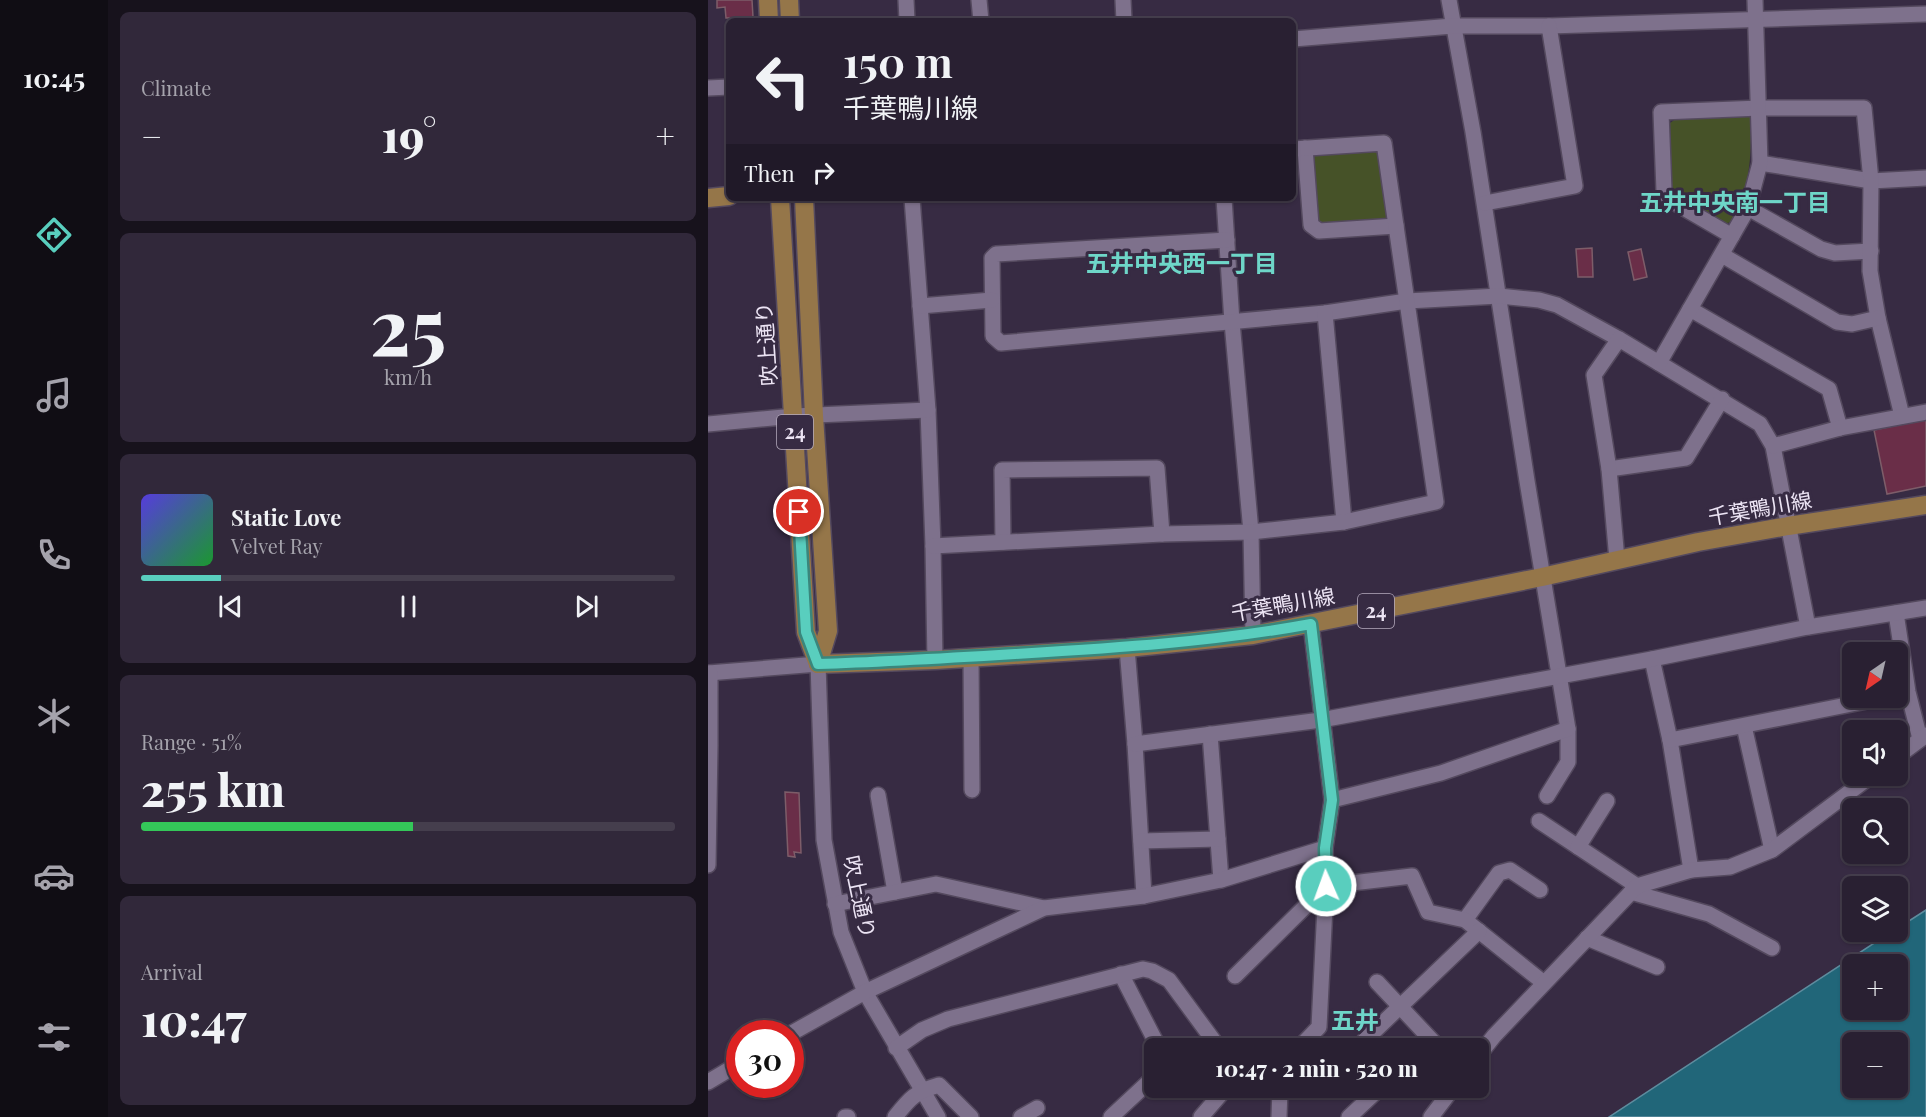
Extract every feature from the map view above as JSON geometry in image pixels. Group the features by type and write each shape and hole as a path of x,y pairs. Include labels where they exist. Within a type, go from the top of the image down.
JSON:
{"main road":[{"path":"768,0 769,18"},
{"path":"789,0 790,18"},
{"path":"708,198 726,196"},
{"name":"吹上通り","path":"780,201 806,632 818,664"},
{"name":"吹上通り","path":"804,201 814,416 828,631 818,664"},
{"name":"千葉鴨川線","path":"818,664 935,660 1127,648 1253,635 1542,577 1698,542 1926,505"}],"street":[{"path":"906,0 907,18"},
{"path":"980,0 981,18"},
{"path":"1123,0 1124,18"},
{"path":"1449,0 1485,203 1542,577 1568,729 1568,762 1547,796"},
{"path":"1659,363 1748,208 1760,163 1755,0"},
{"path":"1296,39 1453,26 1550,26 1926,14"},
{"path":"1485,203 1575,186 1550,26"},
{"path":"708,88 726,87"},
{"path":"1732,236 1670,200 1664,191 1662,112 1760,108 1864,108 1870,181 1870,271 1878,318 1902,416"},
{"path":"933,546 1162,534 1251,532 1344,522 1436,502 1384,143 1299,149 1311,225 1318,231 1396,226"},
{"path":"1760,163 1870,181 1926,178"},
{"path":"912,201 928,410 935,660"},
{"path":"1224,201 1232,322 1251,532 1253,635"},
{"path":"1748,208 1821,249 1835,252 1871,251"},
{"path":"1227,240 996,254 992,258 993,336 1001,343 1325,313 1407,301 1499,296 1539,300 1557,305 1722,399 1761,424 1773,446 1808,627"},
{"path":"1722,255 1837,322 1852,324 1878,318"},
{"path":"920,306 992,300"},
{"path":"1690,309 1829,389 1840,428"},
{"path":"1325,313 1344,522"},
{"path":"1617,560 1609,470 1594,375 1619,339"},
{"path":"1609,470 1686,458 1722,399"},
{"path":"708,423 794,416 928,410"},
{"path":"1773,446 1840,428 1926,412"},
{"path":"1003,542 1002,470 1157,468 1162,534"},
{"path":"1135,744 1321,720 1652,659 1808,627 1926,608"},
{"path":"1896,613 1899,642"},
{"path":"1308,1038 1318,1027 1326,886 1325,848 1332,800 1311,624"},
{"path":"1127,648 1144,896"},
{"path":"970,657 972,790"},
{"path":"1652,659 1670,740 1691,870"},
{"path":"708,862 709,673 818,664"},
{"name":"吹上通り","path":"818,664 824,840 841,932 865,992 938,1117"},
{"path":"1908,704 1923,737 1908,748"},
{"path":"1670,740 1842,706"},
{"path":"1744,726 1772,850"},
{"path":"1332,800 1441,773 1568,729"},
{"path":"1210,734 1221,880"},
{"path":"1489,1042 1634,889 1691,870 1730,867 1772,850 1858,786"},
{"path":"878,795 895,892"},
{"path":"1578,847 1607,801"},
{"path":"1539,821 1634,889 1709,914 1772,948"},
{"path":"1141,841 1218,839"},
{"path":"804,1026 865,992 1044,908 1144,896 1221,880 1325,848"},
{"path":"1465,920 1498,873 1510,870 1540,890"},
{"path":"1235,976 1326,886 1412,876 1428,912 1465,920 1544,983"},
{"path":"835,904 936,884 1044,908"},
{"path":"1367,1038 1479,931"},
{"path":"1587,938 1658,967"},
{"path":"896,1048 921,1030 948,1019 1143,969 1169,980 1212,1038"},
{"path":"1121,974 1154,1038"},
{"path":"1377,982 1430,1038"},
{"path":"708,1082 726,1071"},
{"path":"895,1117 909,1099 921,1090 939,1085 970,1117"},
{"path":"1111,1117 1144,1086"},
{"path":"1202,1117 1218,1098"},
{"path":"1279,1117 1280,1098"},
{"path":"1349,1117 1369,1098"},
{"path":"1431,1117 1445,1098"},
{"path":"1021,1117 1037,1108"}],"green space":[{"path":"1748,116 1751,118 1751,146 1746,183 1738,209 1731,222 1724,224 1677,197 1671,190 1670,123 1677,118"},
{"path":"1375,149 1379,153 1389,216 1384,223 1323,226 1316,220 1311,156 1315,152"}],"water":[{"path":"1926,910 1926,1117 1609,1117 1842,964 1842,1020 1908,1020 1908,954 1858,954 1876,942 1908,942 1908,922"}],"building":[{"path":"717,0 752,0 753,17 726,18 725,7 717,8"},
{"path":"1592,248 1593,277 1578,277 1576,249"},
{"path":"1641,249 1647,277 1634,280 1628,252"},
{"path":"1926,419 1926,486 1887,494 1874,430"},
{"path":"785,792 799,793 801,853 794,852 795,857 788,856"}],"district":[{"name":"五井中央南一丁目","path":"1735,203"},
{"name":"五井中央西一丁目","path":"1182,264"},
{"name":"五井","path":"1355,1021"}],"route":[{"path":"799,512 806,632 818,664 935,660 1127,648 1253,635 1311,624 1332,800 1325,848 1326,886"}]}
